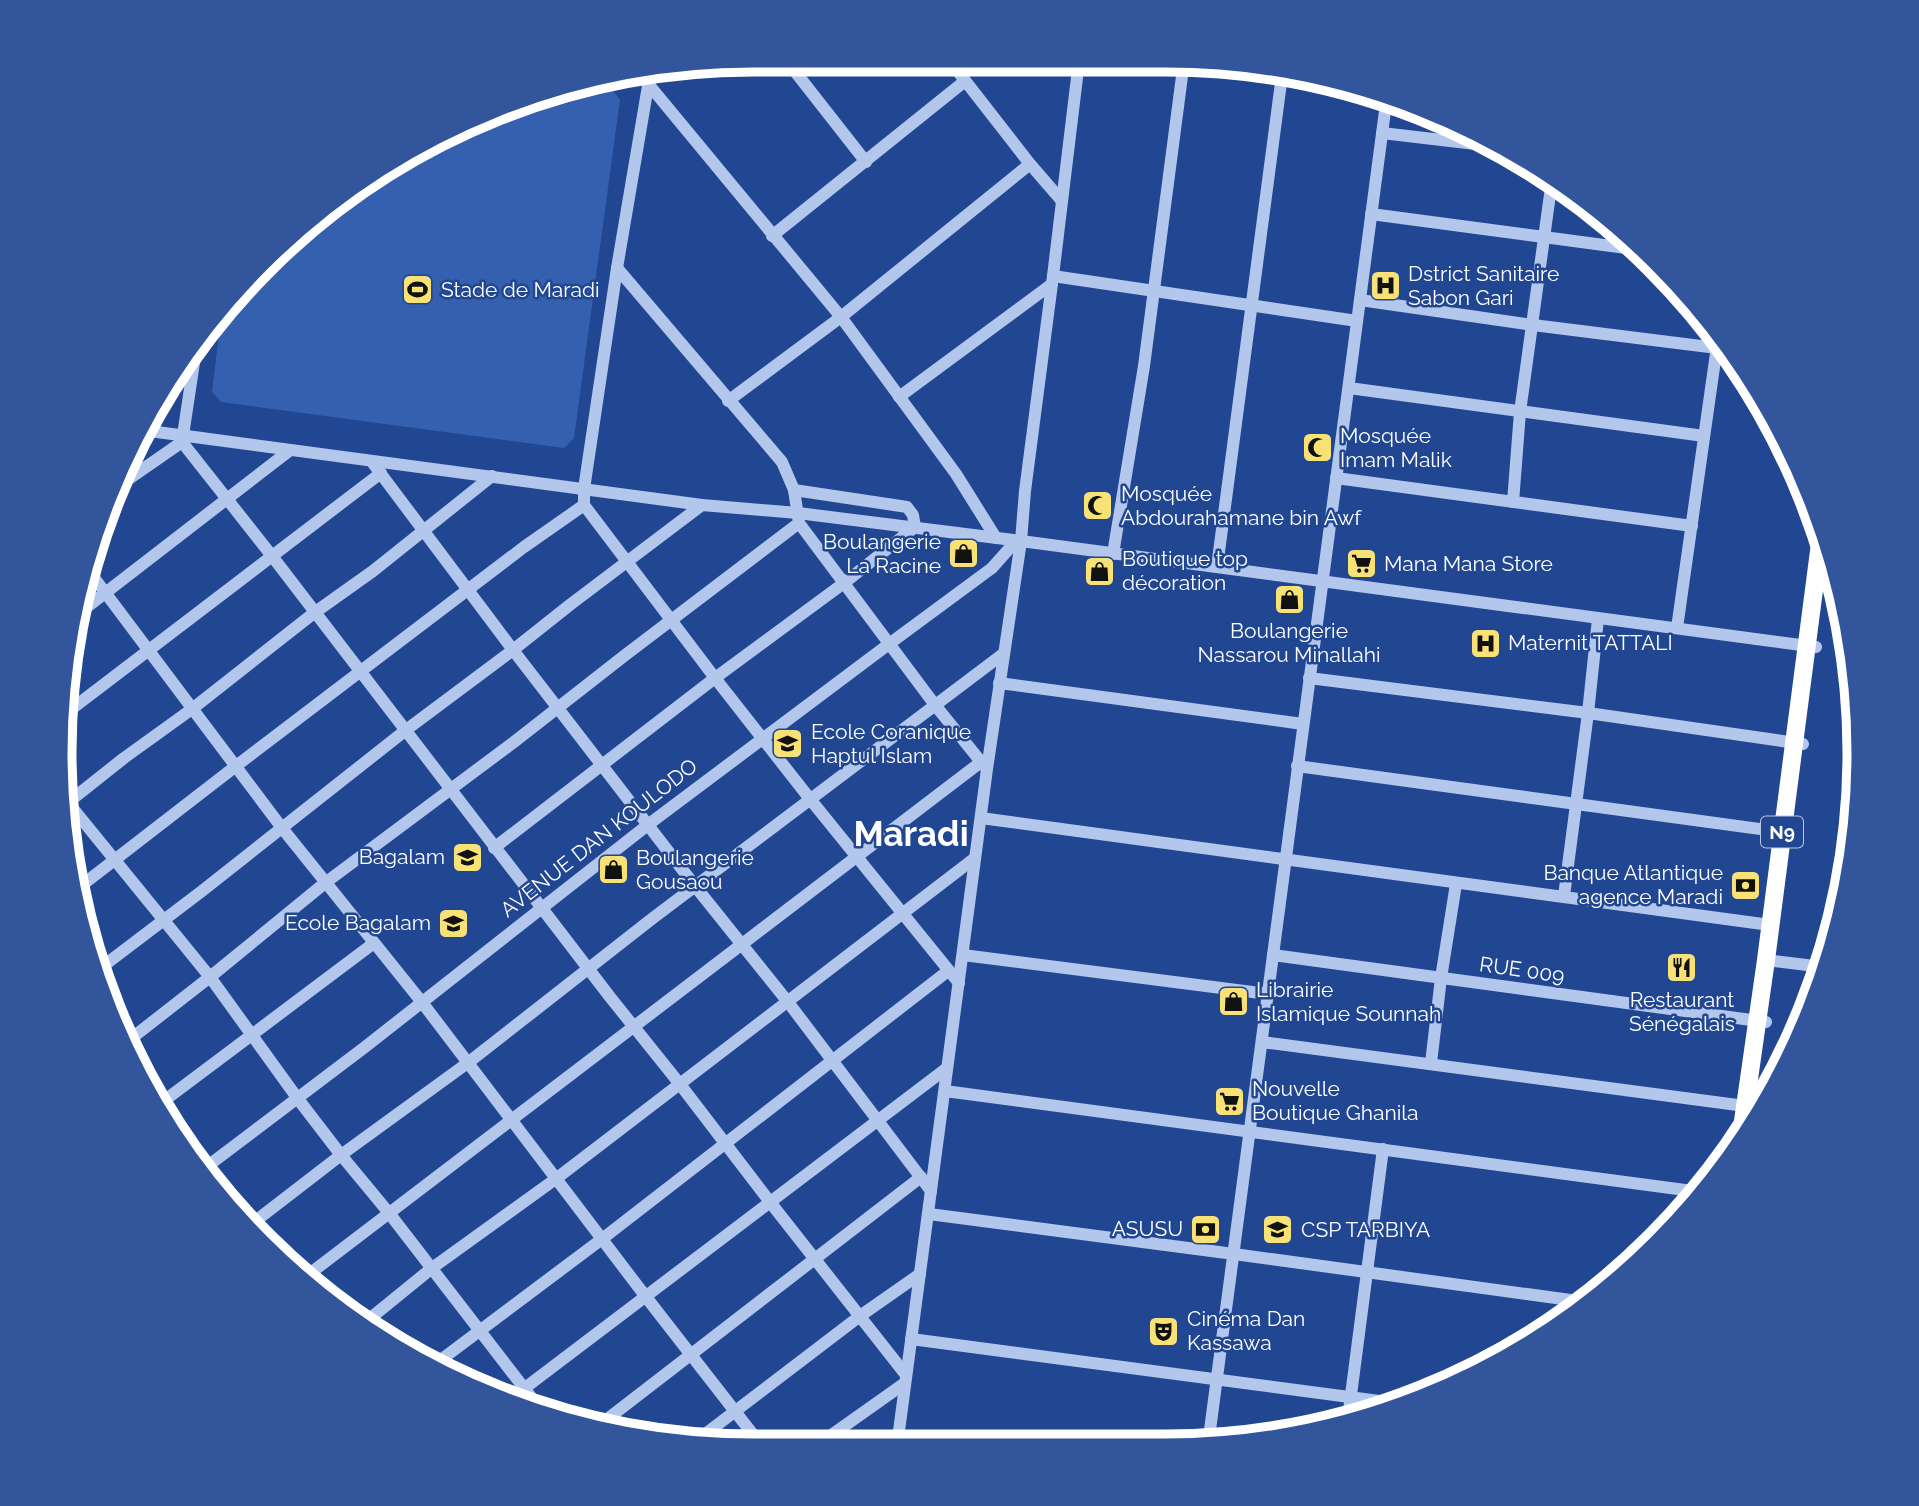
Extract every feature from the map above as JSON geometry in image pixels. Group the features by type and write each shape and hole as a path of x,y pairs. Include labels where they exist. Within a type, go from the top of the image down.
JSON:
{"highway":[{"name":"N9","path":"1750,1103 1811,646 1819,560"},
{"name":"N9","path":"1811,646 1824,579"},
{"name":"N9","path":"1770,961 1770,925 1782,832 1798,744"}],"street":[{"path":"795,72 866,162"},
{"path":"958,72 1062,201"},
{"path":"899,1434 981,818 984,766 999,683 1053,281 1078,72"},
{"path":"1113,554 1155,290 1183,72"},
{"path":"644,81 841,317 956,474 996,538"},
{"path":"772,236 965,81"},
{"path":"1217,567 1281,82"},
{"path":"648,86 617,268 584,489 584,505 762,738 959,983"},
{"path":"1209,1433 1385,108"},
{"path":"1382,133 1469,143"},
{"path":"728,401 841,317 1030,164"},
{"path":"1513,502 1520,412 1551,192"},
{"path":"1371,214 1622,247"},
{"path":"617,268 782,462 794,490 799,518 889,644 984,766"},
{"path":"899,397 1053,281 1155,290 1357,321"},
{"path":"1360,300 1533,325 1710,344"},
{"path":"1678,628 1704,436 1718,355"},
{"path":"194,366 183,439 494,848 860,1316 906,1379"},
{"path":"1349,388 1704,436"},
{"path":"152,432 183,439 492,476 799,518 915,527 1811,646"},
{"path":"131,477 183,439"},
{"path":"88,606 289,451"},
{"path":"372,462 558,709 788,1002 931,1191"},
{"path":"73,708 381,472"},
{"path":"73,797 373,571 492,476"},
{"path":"1336,478 1692,526"},
{"path":"794,490 907,507 913,514 915,527"},
{"path":"85,884 524,547 584,505"},
{"path":"106,965 406,730 702,505"},
{"path":"134,1036 325,883 558,709 799,518"},
{"path":"494,848 915,527"},
{"name":"AVENUE DAN KOULODO","path":"210,1164 540,907 992,568 1018,541"},
{"path":"95,578 282,828 469,1062 753,1434"},
{"path":"1563,897 1598,619"},
{"path":"257,1220 469,1062 695,886 1003,654"},
{"path":"1309,678 1588,713 1798,744"},
{"path":"999,683 1303,724"},
{"path":"312,1272 857,855 984,766"},
{"path":"1297,766 1782,832"},
{"path":"74,811 210,977 341,1155 532,1397"},
{"path":"981,818 1770,925"},
{"path":"372,1317 432,1268 557,1178 975,858"},
{"path":"1431,1063 1456,884"},
{"path":"166,1099 374,943"},
{"path":"963,955 1268,994"},
{"name":"RUE 009","path":"1273,955 1762,1021"},
{"path":"1770,961 1813,966"},
{"path":"442,1359 948,971"},
{"path":"1262,1042 1431,1063 1746,1110"},
{"path":"519,1392 947,1068"},
{"path":"945,1091 1688,1190"},
{"path":"1349,1409 1382,1149"},
{"path":"608,1418 921,1177"},
{"path":"929,1214 1571,1300"},
{"path":"707,1433 860,1316 920,1274"},
{"path":"911,1339 1377,1401"},
{"path":"832,1434 906,1379"}],"shaded area":[{"name":"Stade de Maradi","path":"610,87 620,100 574,438 564,448 221,402 212,392 219,330 271,271 338,213 412,163 492,124 534,108"}],"place":[{"name":"Dstrict Sanitaire Sabon Gari","path":"1385,286"},
{"name":"Stade de Maradi","path":"418,290"},
{"name":"Mosquée Imam Malik","path":"1317,448"},
{"name":"Mosquée Abdourahamane bin Awf","path":"1098,506"},
{"name":"Boulangerie La Racine","path":"964,554"},
{"name":"Mana Mana Store","path":"1361,564"},
{"name":"Boutique top décoration","path":"1099,571"},
{"name":"Boulangerie Nassarou Minallahi","path":"1289,599"},
{"name":"Maternit TATTALI","path":"1485,643"},
{"name":"Ecole Coranique Haptul Islam","path":"788,744"},
{"name":"Bagalam","path":"468,857"},
{"name":"Boulangerie Gousaou","path":"613,870"},
{"name":"Banque Atlantique agence Maradi","path":"1746,885"},
{"name":"Ecole Bagalam","path":"454,923"},
{"name":"Restaurant Sénégalais","path":"1682,968"},
{"name":"Librairie Islamique Sounnah","path":"1233,1002"},
{"name":"Nouvelle Boutique Ghanila","path":"1229,1101"},
{"name":"ASUSU","path":"1206,1229"},
{"name":"CSP TARBIYA","path":"1278,1230"},
{"name":"Cinéma Dan Kassawa","path":"1164,1331"}],"district":[{"name":"Maradi","path":"911,834"}]}
